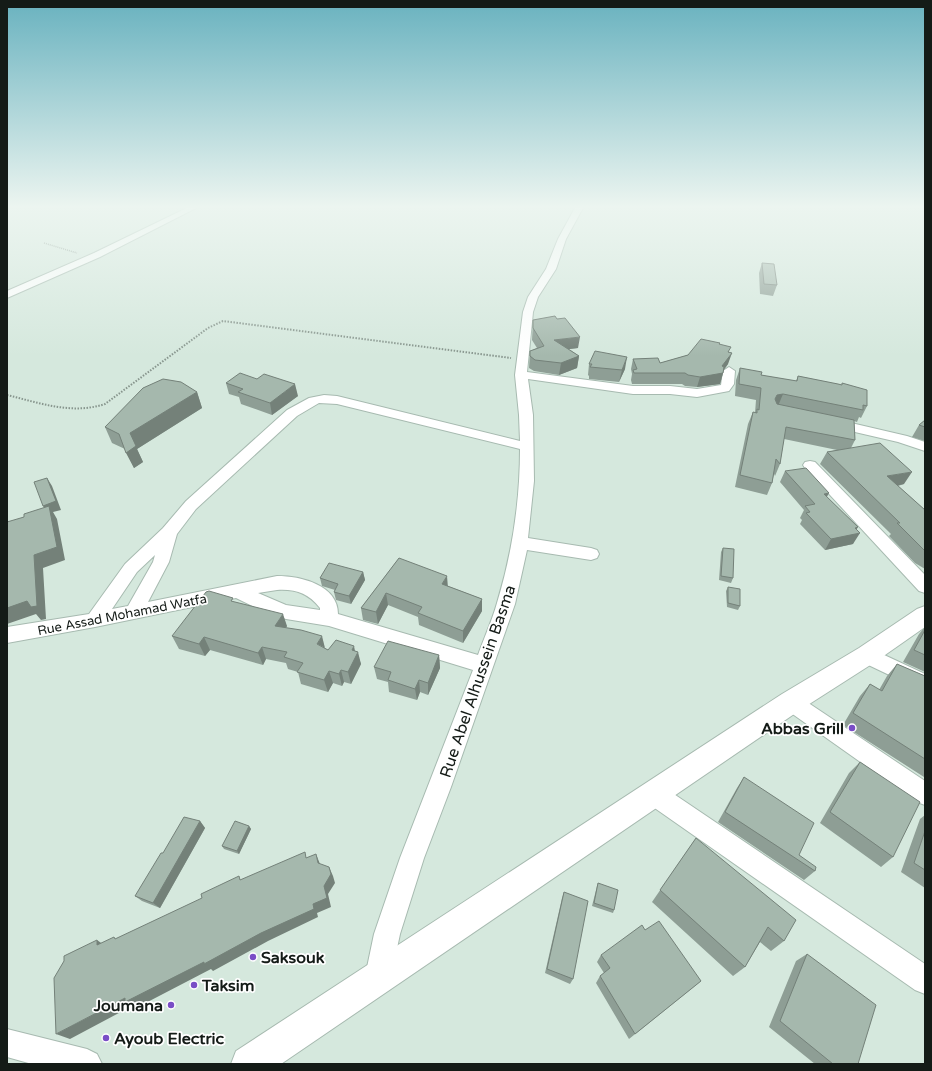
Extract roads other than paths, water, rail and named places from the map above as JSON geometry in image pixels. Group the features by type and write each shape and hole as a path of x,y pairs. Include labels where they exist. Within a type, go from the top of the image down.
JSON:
{"main road":[{"path":"249,1064 791,702 867,655 925,615"}],"street":[{"path":"7,295 94,256"},
{"name":"Rue Abel Alhussein Basma","path":"378,978 387,934 412,858 440,787 506,604 520,543 527,481 526,415 522,367 530,303 551,269 556,256"},
{"path":"522,367 633,390 670,390 697,393 725,388 728,384 728,371"},
{"path":"95,620 131,568 169,532 191,505 292,413 309,402 317,399 337,400 526,447"},
{"path":"822,421 902,439 925,447"},
{"path":"810,465 925,586"},
{"path":"134,612 161,562 169,532"},
{"path":"520,543 591,554"},
{"name":"Rue Assad Mohamad Watfa","path":"7,635 95,620 277,583 303,584 314,590 329,606 329,619"},
{"path":"237,591 271,608 329,619 484,665"},
{"path":"867,655 925,683"},
{"path":"791,702 925,794"},
{"path":"654,794 925,980"},
{"path":"7,1043 87,1064"}],"place":[{"name":"Abbas Grill","path":"852,728"},
{"name":"Saksouk","path":"253,957"},
{"name":"Taksim","path":"194,985"},
{"name":"Joumana","path":"171,1005"},
{"name":"Ayoub Electric","path":"106,1038"}]}
